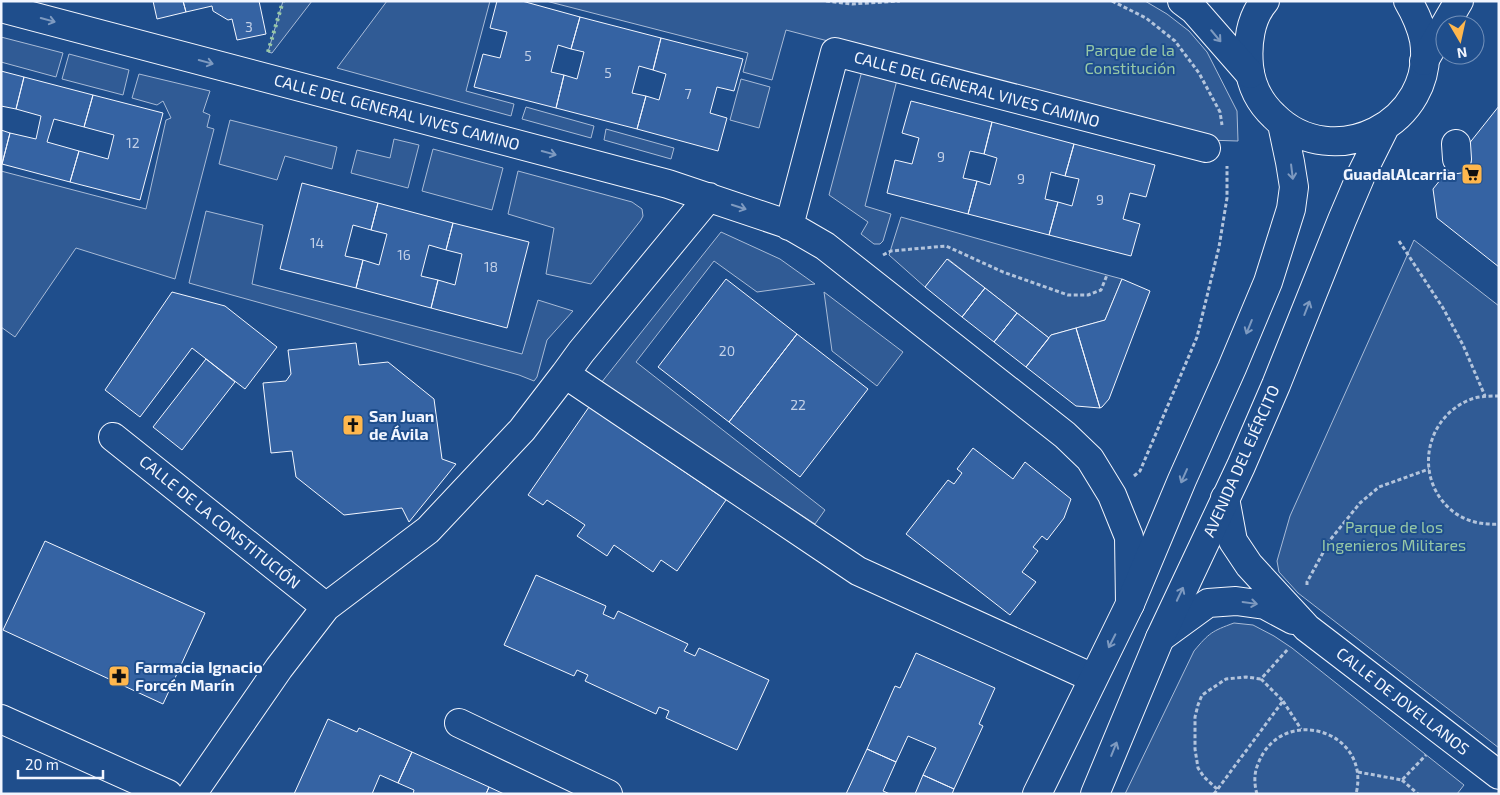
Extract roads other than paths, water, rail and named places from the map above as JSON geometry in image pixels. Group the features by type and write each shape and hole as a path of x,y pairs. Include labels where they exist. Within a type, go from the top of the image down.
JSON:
{"main road":[{"path":"1182,1 1194,10 1250,74"},
{"path":"1265,1 1252,26 1247,50 1250,74 1256,92 1267,109 1282,124 1305,136 1329,142 1352,141 1385,127 1402,112 1413,98 1421,79 1424,61 1424,40 1418,19 1408,1"},
{"path":"1424,61 1458,1"},
{"name":"CALLE DEL GENERAL VIVES CAMINO","path":"1,8 668,184 790,226 825,246 856,270 1065,435 1090,459 1112,495 1129,537 1130,604"},
{"name":"CALLE DEL GENERAL VIVES CAMINO","path":"790,226 835,52 1218,147"},
{"path":"1038,794 1130,604 1264,290 1291,209 1294,186 1282,124"},
{"name":"AVENIDA DEL EJÉRCITO","path":"1095,794 1160,638 1276,385 1359,181 1385,127"},
{"path":"192,794 279,668 326,607 428,530 522,430 581,352 709,198"},
{"path":"565,374 858,571 1093,678"},
{"name":"CALLE DE LA CONSTITUCIÓN","path":"113,436 326,607"},
{"name":"CALLE DE JOVELLANOS","path":"1225,498 1233,541 1249,565 1308,628 1499,775"},
{"name":"CALLE DE JOVELLANOS","path":"1160,638 1208,603 1236,601 1265,605 1308,628"},
{"path":"1,719 168,794"},
{"path":"459,723 608,794"}],"place":[{"name":"GuadalAlcarria","path":"1472,174"},
{"name":"San Juan de Ávila","path":"353,425"},
{"name":"Farmacia Ignacio Forcén Marín","path":"119,676"}],"park label":[{"name":"Parque de la Constitución","path":"1130,59"},
{"name":"Parque de los Ingenieros Militares","path":"1394,536"}]}
